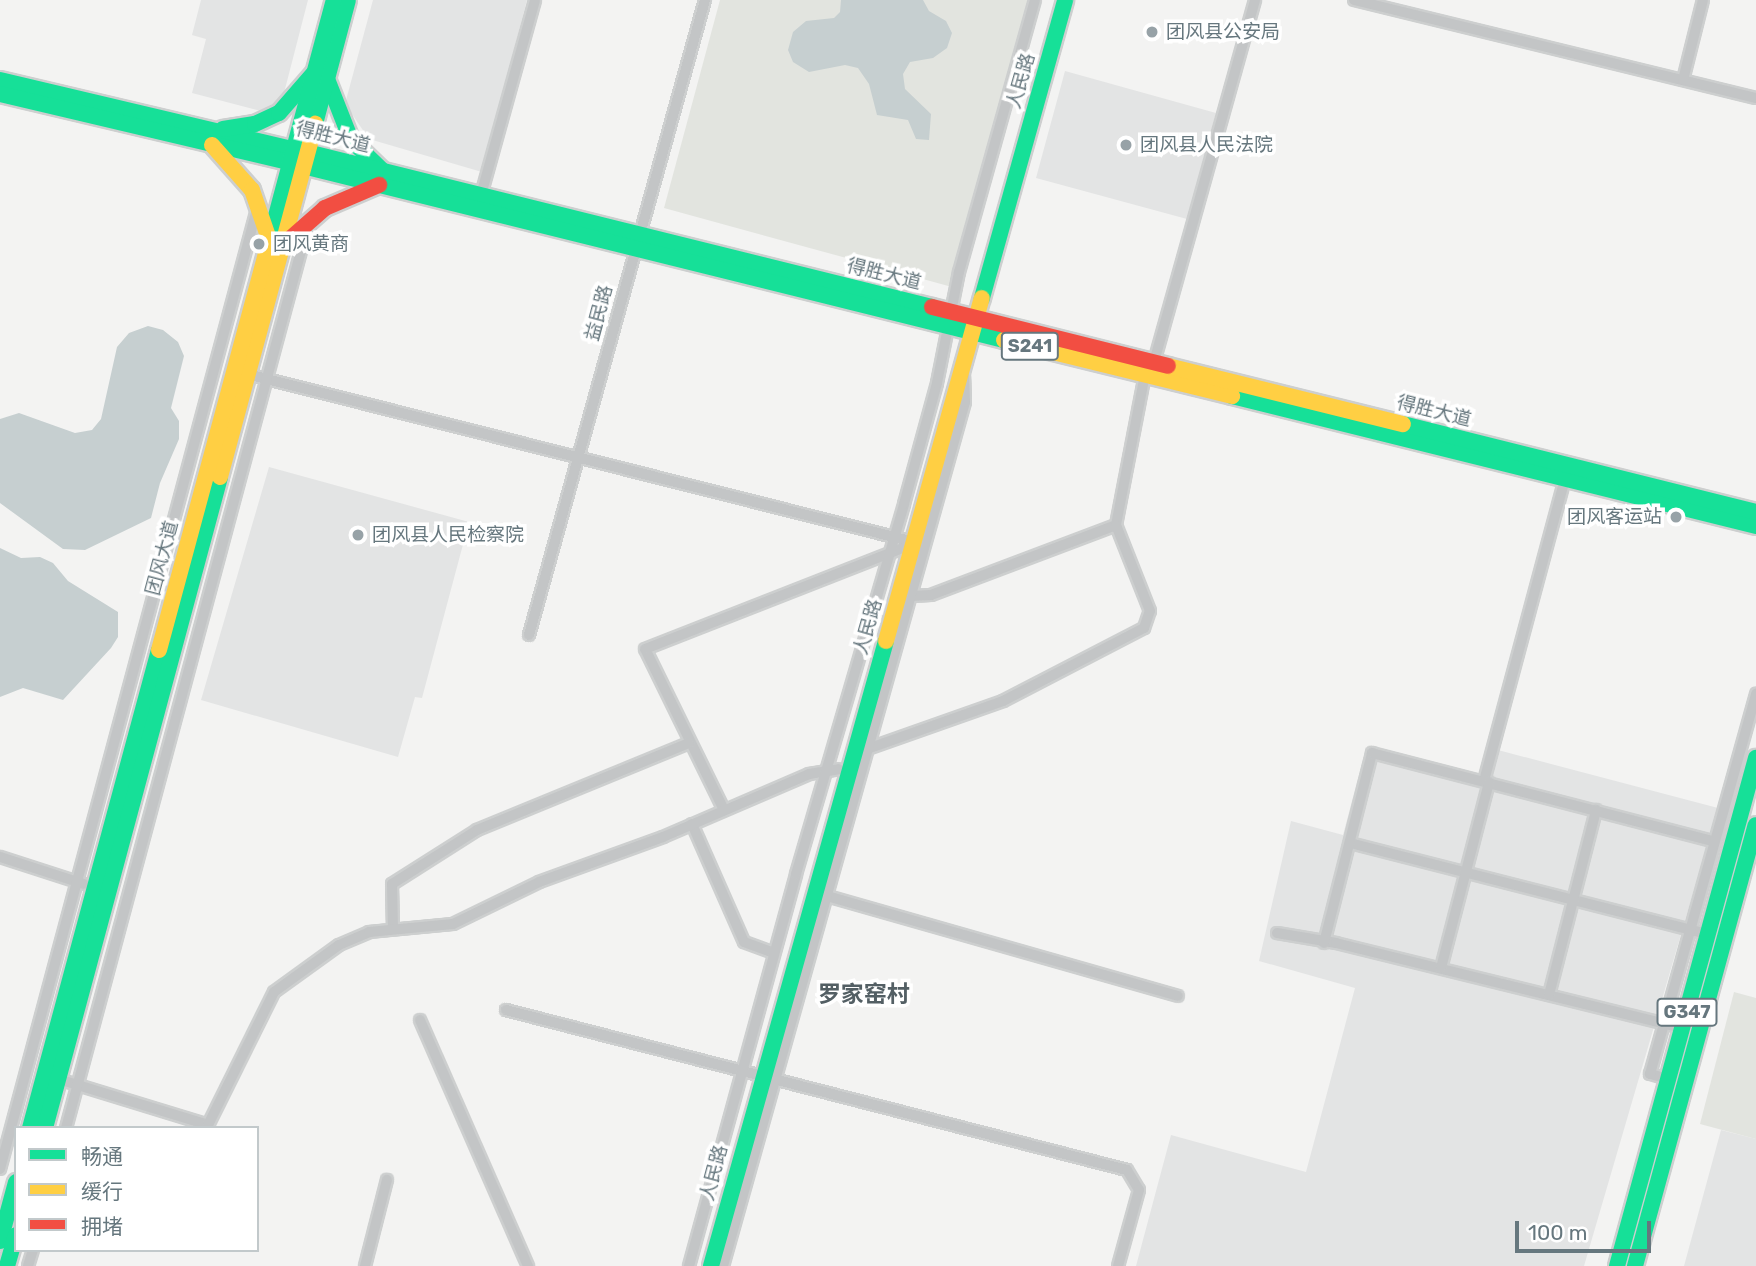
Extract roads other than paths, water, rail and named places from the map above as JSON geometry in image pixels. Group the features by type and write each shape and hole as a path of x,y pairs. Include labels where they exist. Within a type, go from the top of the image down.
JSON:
{"main road":[{"name":"团风大道","path":"31,1126 275,244 320,76 334,0"},
{"name":"团风大道","path":"320,76 348,0"},
{"name":"人民路","path":"711,1266 832,770 1055,0"},
{"name":"人民路","path":"701,1266 759,1073 820,894 964,364 963,322 1065,0"},
{"path":"320,76 351,140 383,179 336,202 275,244 259,202 238,170 211,137 272,117 320,76"},
{"name":"得胜大道","path":"0,80 211,137 1752,516"},
{"name":"得胜大道","path":"0,94 211,137"},
{"name":"得胜大道","path":"383,179 481,195 637,241"},
{"name":"团风大道","path":"46,1126 247,374 275,244"},
{"name":"得胜大道","path":"1149,368 1564,479 1752,516"},
{"path":"1752,516 1756,533"},
{"name":"G347","path":"1617,1266 1756,758"},
{"name":"G347","path":"1635,1266 1756,825"},
{"path":"0,1241 14,1189"},
{"path":"7,1266 14,1242"}],"street":[{"path":"481,195 534,0"},
{"name":"益民路","path":"529,635 705,0"},
{"path":"963,322 1035,0"},
{"path":"860,752 1003,701 1144,628 1150,611 1116,525 1149,368 1255,0"},
{"path":"1354,0 1756,98"},
{"path":"1683,80 1703,0"},
{"path":"0,1169 259,202"},
{"path":"66,1126 309,220"},
{"path":"860,752 910,596 965,401 964,364"},
{"path":"247,374 578,457 898,545"},
{"path":"1440,968 1564,479"},
{"path":"910,596 932,595 1116,525"},
{"path":"724,810 645,649 898,545"},
{"path":"1668,1079 1650,1074 1712,841 1756,694"},
{"path":"393,929 392,884 477,830 689,743"},
{"path":"1324,943 1372,753 1712,841"},
{"path":"58,1079 208,1125 274,992 339,945 369,932 453,925 539,882 832,770"},
{"path":"723,1266 759,1073 774,953 832,770"},
{"path":"1549,995 1596,810"},
{"path":"692,824 744,942 774,953"},
{"path":"1350,844 1708,934"},
{"path":"0,857 95,888"},
{"path":"820,894 1178,996"},
{"path":"1277,933 1440,968 1682,1028"},
{"path":"506,1010 759,1073 1127,1170 1139,1190 1118,1266"},
{"path":"420,1020 528,1266"},
{"path":"689,1266 759,1073"},
{"path":"365,1266 387,1180"}],"place":[{"name":"团风县公安局","path":"1152,32"},
{"name":"团风县人民法院","path":"1126,145"},
{"name":"团风黄商","path":"259,244"},
{"name":"团风客运站","path":"1676,517"},
{"name":"团风县人民检察院","path":"358,535"}],"district":[{"name":"罗家窑村","path":"864,994"}]}
